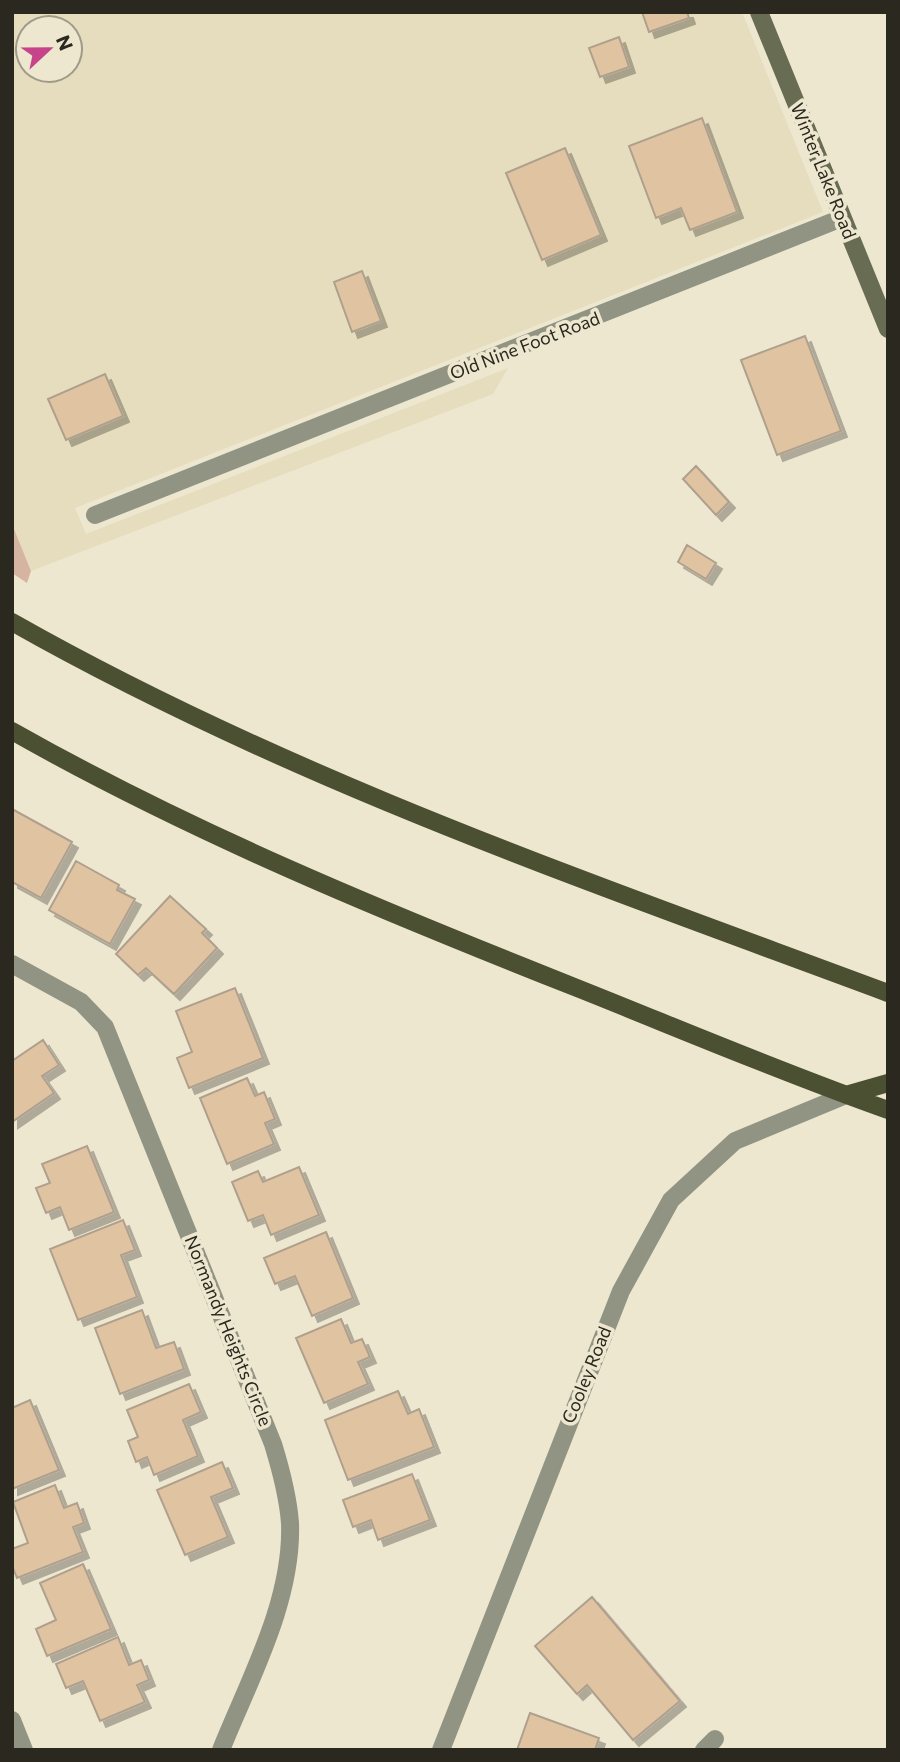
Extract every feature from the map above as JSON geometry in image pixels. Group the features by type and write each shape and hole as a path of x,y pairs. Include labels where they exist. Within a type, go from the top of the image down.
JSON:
{"main road":[{"path":"12,622 129,685 350,788 501,849 888,993"},
{"path":"12,731 156,806 288,869 422,927 888,1110"},
{"path":"846,1095 888,1083"}],"street":[{"name":"Winter Lake Road","path":"759,12 888,329"},
{"name":"Old Nine Foot Road","path":"95,515 842,218"},
{"name":"Normandy Heights Circle","path":"12,964 81,1002 105,1027 273,1444 285,1485 290,1525 286,1573 274,1615 221,1750"},
{"name":"Cooley Road","path":"441,1750 621,1291 671,1200 735,1141 846,1095"},
{"path":"12,1720 24,1750"}],"shaded area":[{"path":"12,12 742,12 823,212 75,508 86,534 508,368 493,394 31,571 12,524"},
{"path":"12,524 31,571 27,583 12,573"}],"building":[{"path":"642,12 687,12 689,18 649,32"},
{"path":"619,37 629,67 600,77 589,48"},
{"path":"702,118 737,212 690,230 681,208 656,218 629,146"},
{"path":"565,148 601,235 542,260 506,173"},
{"path":"362,271 381,321 352,332 334,282"},
{"path":"805,336 841,431 777,455 741,360"},
{"path":"105,374 123,416 66,440 48,399"},
{"path":"696,466 729,502 716,515 683,479"},
{"path":"687,545 716,563 706,579 678,562"},
{"path":"12,809 72,842 41,898 12,882"},
{"path":"76,861 119,885 117,890 135,899 110,944 49,910"},
{"path":"170,896 206,929 202,933 217,948 174,994 146,968 138,975 116,954"},
{"path":"235,988 263,1058 189,1088 177,1058 192,1052 176,1011"},
{"path":"43,1040 59,1065 42,1076 54,1093 12,1122 12,1061"},
{"path":"247,1078 255,1096 264,1092 275,1119 265,1123 274,1144 227,1164 200,1098"},
{"path":"87,1146 114,1212 69,1230 60,1207 46,1213 36,1188 50,1183 42,1164"},
{"path":"299,1167 319,1215 271,1235 263,1215 248,1221 232,1182 258,1171 263,1182"},
{"path":"123,1220 135,1250 121,1255 137,1297 78,1320 50,1249"},
{"path":"326,1232 353,1298 312,1316 295,1276 275,1284 264,1258"},
{"path":"142,1310 156,1348 174,1342 184,1369 120,1394 95,1328"},
{"path":"341,1319 351,1343 362,1339 370,1357 358,1362 368,1384 324,1403 296,1338"},
{"path":"189,1384 201,1412 183,1420 198,1456 154,1475 147,1457 136,1462 128,1441 138,1437 127,1410"},
{"path":"398,1391 408,1414 419,1409 434,1447 348,1480 325,1420"},
{"path":"30,1400 59,1470 12,1489 12,1408"},
{"path":"222,1462 233,1488 211,1497 228,1537 185,1555 157,1490"},
{"path":"412,1474 430,1520 378,1540 371,1520 353,1527 343,1500"},
{"path":"55,1485 64,1508 77,1503 84,1523 73,1527 83,1552 17,1578 12,1566 12,1549 28,1543 13,1502"},
{"path":"83,1564 111,1629 47,1656 36,1629 56,1620 40,1583"},
{"path":"592,1597 680,1701 633,1740 587,1685 577,1694 535,1646"},
{"path":"118,1637 129,1665 141,1660 149,1680 137,1685 145,1702 100,1721 83,1681 66,1688 56,1664"},
{"path":"530,1713 599,1738 595,1750 517,1750"}]}
